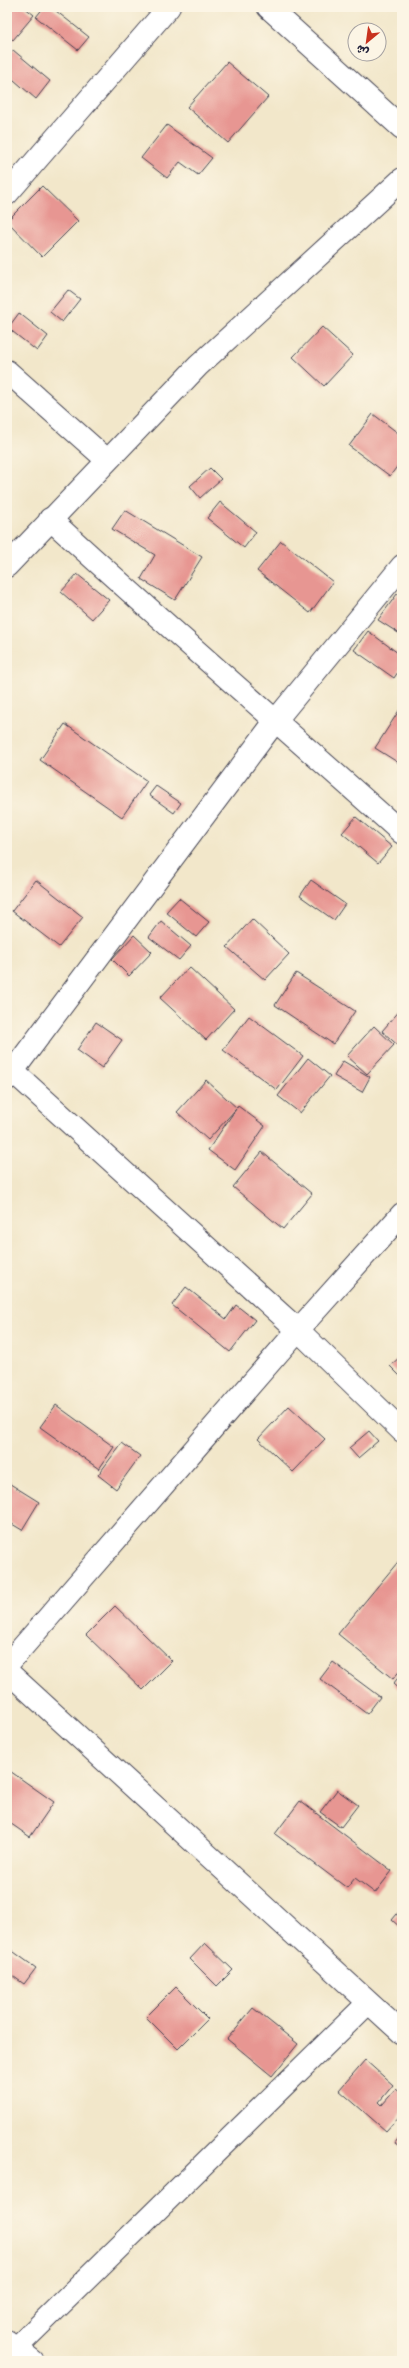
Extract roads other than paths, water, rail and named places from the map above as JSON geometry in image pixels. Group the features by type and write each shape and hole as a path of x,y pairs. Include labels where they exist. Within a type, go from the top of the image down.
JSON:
{"street":[{"path":"7,194 169,7"},
{"path":"268,7 402,128"},
{"path":"7,566 50,519 198,366 402,179"},
{"path":"7,371 107,460"},
{"path":"50,519 156,617 276,720 402,833"},
{"path":"399,577 276,720 9,1072 298,1330 402,1430"},
{"path":"7,1665 298,1330 402,1214"},
{"path":"7,1671 402,2033"},
{"path":"16,2352 368,2003"}]}
